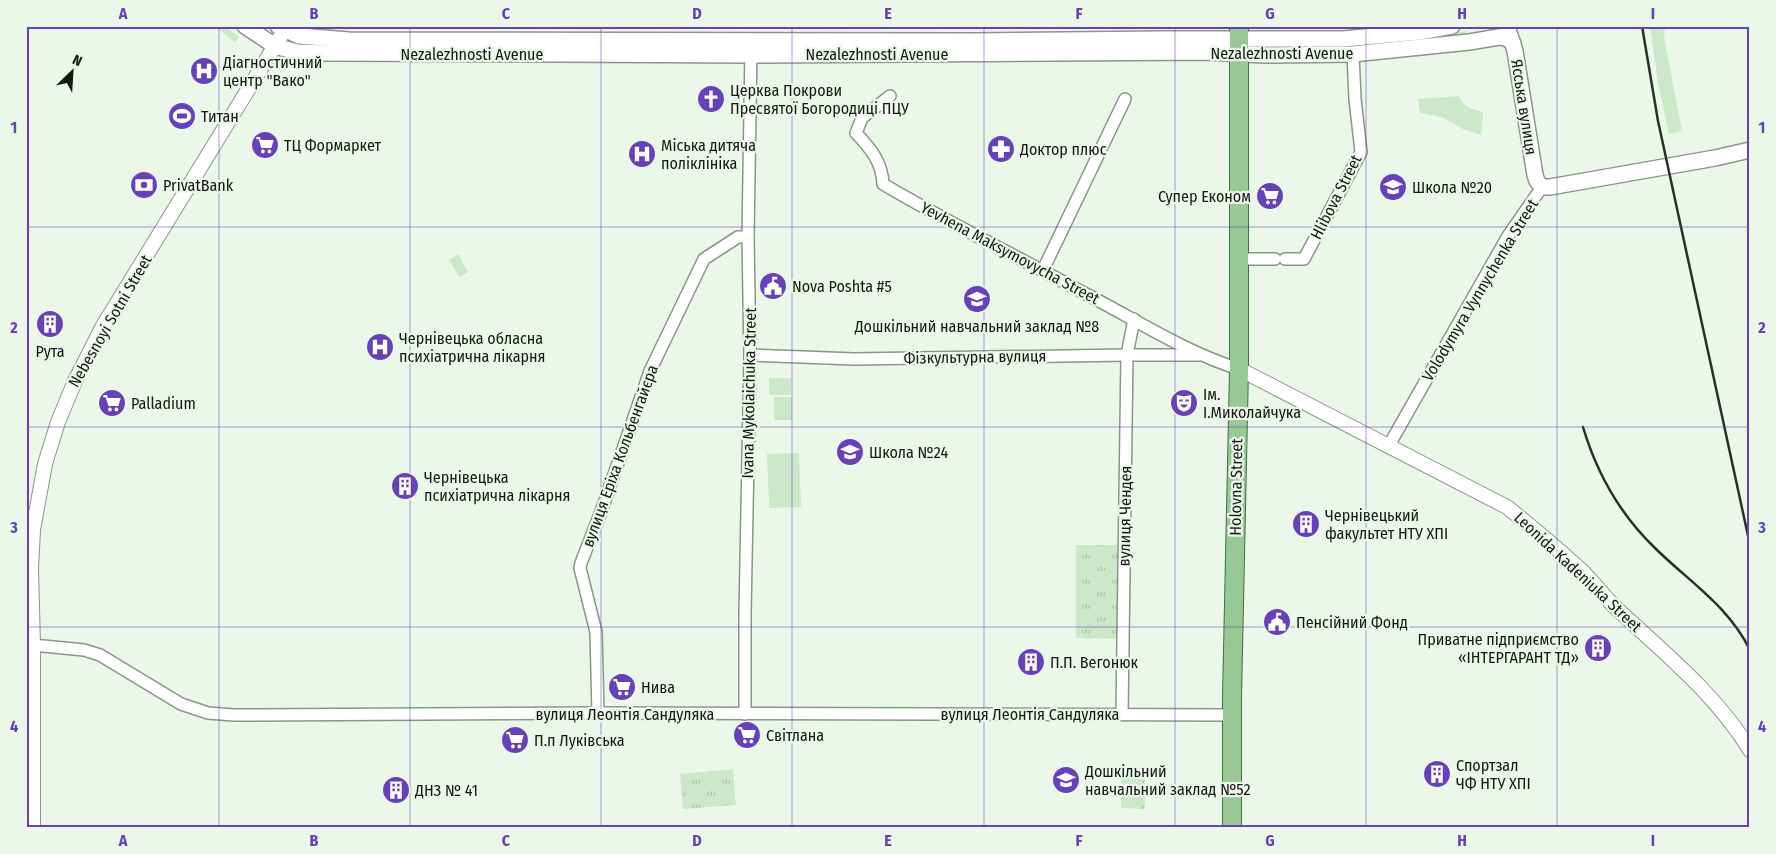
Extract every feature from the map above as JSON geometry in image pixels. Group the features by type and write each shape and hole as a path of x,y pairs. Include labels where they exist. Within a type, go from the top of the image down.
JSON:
{"main road":[{"name":"Nezalezhnosti Avenue","path":"245,26 275,46 297,52 751,48"},
{"path":"321,26 337,36 349,40"},
{"name":"Nezalezhnosti Avenue","path":"283,28 299,36 349,40 751,48 1197,52 1238,39 1343,39 1419,32 1452,26"},
{"name":"Ясська вулиця","path":"1507,26 1513,43 1535,175 1537,181 1542,186"},
{"name":"Nezalezhnosti Avenue","path":"1238,39 1264,55 1353,54 1500,37 1506,38 1513,43"},
{"name":"Holovna Street","path":"1232,828 1238,369 1238,39"},
{"name":"Volodymyra Vynnychenka Street","path":"1542,186 1550,187 1750,150"}],"street":[{"name":"Nebesnoyi Sotni Street","path":"33,828 30,807 34,645 31,569 33,530 45,464 58,422 74,380 103,326 275,46 283,28"},
{"name":"Ivana Mykolaichuka Street","path":"745,714 750,355 748,237 751,48"},
{"name":"Hlibova Street","path":"1238,259 1304,259 1361,152 1355,99 1353,54"},
{"name":"Yevhena Maksymovycha Street","path":"890,96 862,118 856,133 872,150 882,176 883,184 944,220 1043,270 1201,355 1238,369"},
{"path":"1043,270 1125,99"},
{"name":"Volodymyra Vynnychenka Street","path":"1388,447 1508,236 1542,186"},
{"name":"вулиця Еріха Кольбенгайєра","path":"598,713 596,632 580,568 581,563 650,371 704,259 738,237 748,237"},
{"name":"вулиця Чендея","path":"1122,714 1126,355 1134,319"},
{"name":"Фізкультурна вулиця","path":"750,355 854,359 1201,355"},
{"name":"Leonida Kadeniuka Street","path":"1238,369 1507,507 1583,572 1615,606 1693,680 1735,726 1750,750"},
{"name":"вулиця Леонтія Сандуляка","path":"34,645 84,650 100,655 181,704 208,713 234,715 598,713 1232,715"}],"green space":[{"path":"214,26 224,26 239,37 235,42"},
{"path":"1650,26 1665,26 1664,37 1682,131 1669,134 1658,83"},
{"path":"1466,31 1467,35 1345,48 1297,48 1297,45 1418,38"},
{"path":"1459,96 1465,105 1483,112 1481,135 1463,129 1442,117 1420,113 1418,99"},
{"path":"458,254 468,272 459,277 449,260"},
{"path":"769,378 791,378 791,395 769,395"},
{"path":"774,397 792,397 792,420 774,420"},
{"path":"799,453 801,507 769,508 767,454"},
{"path":"1076,545 1117,545 1117,639 1076,638"},
{"path":"1121,767 1145,767 1145,809 1121,808"},
{"path":"733,769 736,805 683,809 680,774"}],"railway":[{"path":"1642,26 1658,121 1750,545"},
{"path":"1583,427 1595,461 1621,509 1644,537 1731,620 1750,650"}],"place":[{"name":"Діагностичний центр \"Вако\"","path":"204,71"},
{"name":"Церква Покрови Пресвятої Богородиці ПЦУ","path":"711,99"},
{"name":"Титан","path":"182,116"},
{"name":"ТЦ Формаркет","path":"265,145"},
{"name":"Доктор плюс","path":"1001,149"},
{"name":"Міська дитяча поліклініка","path":"642,154"},
{"name":"PrivatBank","path":"144,185"},
{"name":"Школа №20","path":"1393,187"},
{"name":"Супер Економ","path":"1270,196"},
{"name":"Nova Poshta #5","path":"773,286"},
{"name":"Дошкільний навчальний заклад №8","path":"977,299"},
{"name":"Рута","path":"50,324"},
{"name":"Чернівецька обласна психіатрична лікарня","path":"380,347"},
{"name":"Palladium","path":"112,403"},
{"name":"Ім. І.Миколайчука","path":"1184,403"},
{"name":"Школа №24","path":"850,452"},
{"name":"Чернівецька психіатрична лікарня","path":"405,486"},
{"name":"Чернівецький факультет НТУ ХПІ","path":"1306,524"},
{"name":"Пенсійний Фонд","path":"1277,622"},
{"name":"Приватне підприємство «ІНТЕРГАРАНТ ТД»","path":"1598,648"},
{"name":"П.П. Вегонюк","path":"1031,662"},
{"name":"Нива","path":"622,687"},
{"name":"Світлана","path":"747,735"},
{"name":"П.п Луківська","path":"515,740"},
{"name":"Спортзал ЧФ НТУ ХПІ","path":"1437,774"},
{"name":"Дошкільний навчальний заклад №52","path":"1066,780"},
{"name":"ДНЗ № 41","path":"396,790"}]}
